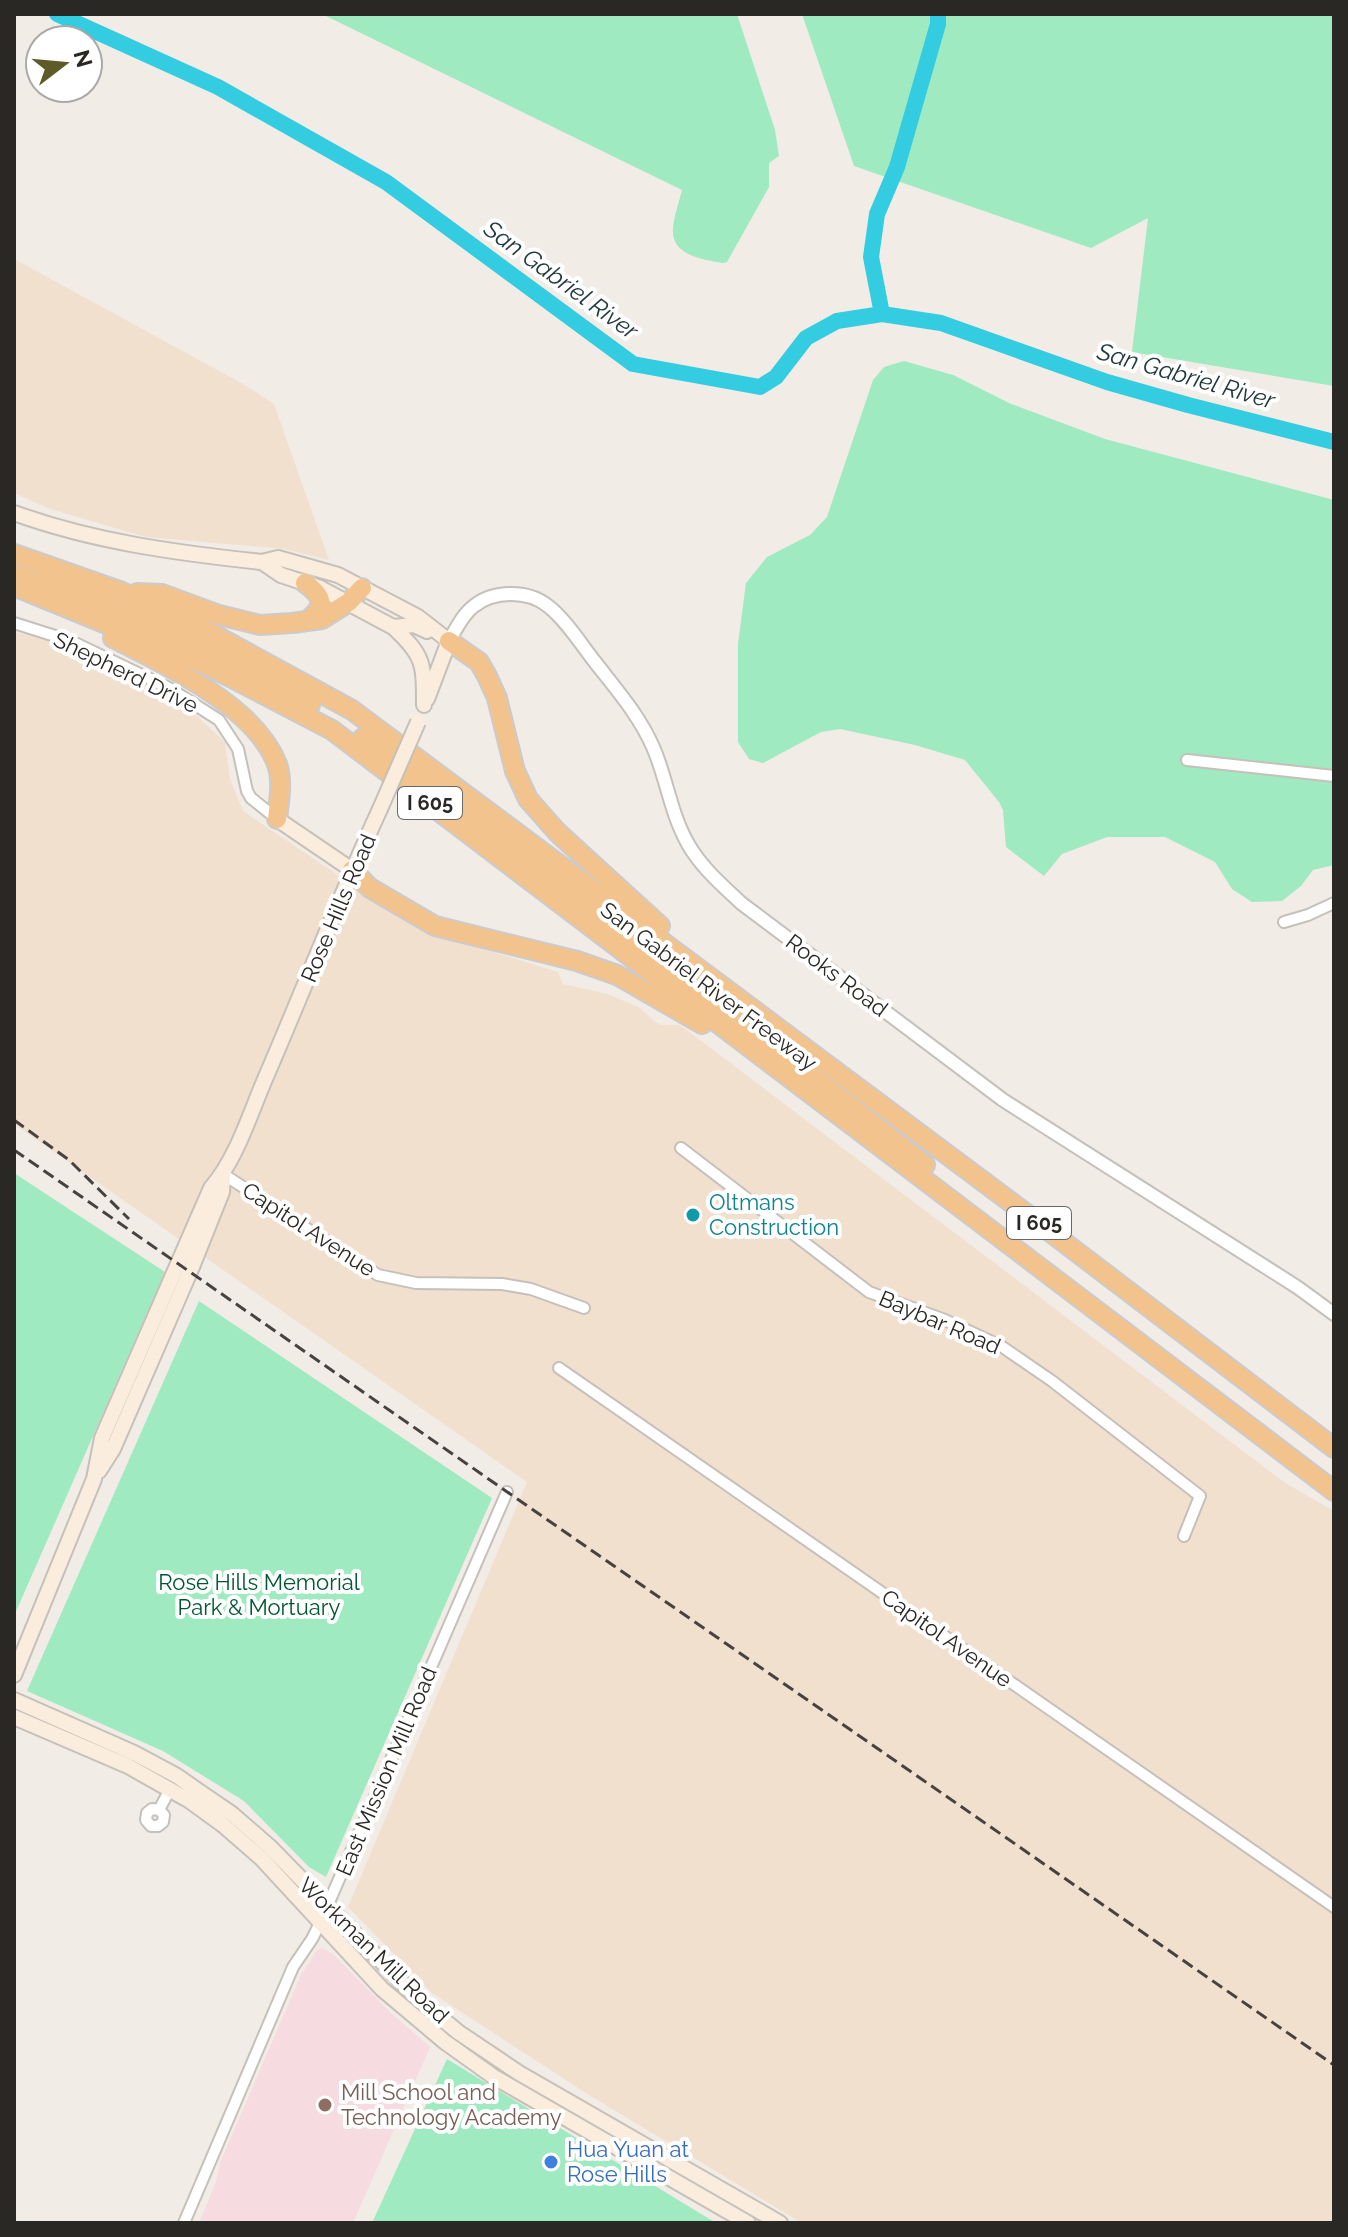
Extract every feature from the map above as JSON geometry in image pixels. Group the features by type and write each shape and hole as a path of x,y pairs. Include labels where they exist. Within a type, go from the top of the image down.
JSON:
{"highway":[{"name":"San Gabriel River Freeway","path":"14,554 122,592 207,631 352,710 1036,1221 1334,1448"},
{"path":"14,571 119,604 186,632 207,631"},
{"path":"14,571 134,616 223,656 358,735 419,777 814,1077 1334,1478"},
{"path":"305,583 320,597 321,605 307,621"},
{"name":"San Gabriel River Freeway","path":"14,587 209,666 332,730 1334,1491"},
{"path":"14,587 212,691 245,719 265,743 276,763 280,780 277,819"},
{"path":"122,592 162,594 219,615 260,625 322,619 349,602 362,588"},
{"path":"449,641 479,662 487,676 497,698 515,771 528,799 557,832 742,1001"},
{"path":"352,870 370,888 435,926 577,961 617,975 666,1001 805,1089"},
{"path":"616,906 628,929 1029,1229 1334,1463"}],"main road":[{"path":"14,513 92,537 148,548 262,562 278,558 309,566 338,575 418,617 449,641"},
{"path":"262,562 281,575 320,588 393,627 413,646 422,662 424,705"},
{"path":"393,627 414,625 449,641"},
{"name":"Rose Hills Road","path":"14,1675 20,1651 94,1479 102,1438 211,1188 223,1174 418,722 449,641"},
{"name":"Shepherd Drive","path":"277,819 352,870"},
{"name":"Workman Mill Road","path":"14,1700 93,1734 232,1814 270,1847 418,1999 458,2032 519,2073 780,2223"},
{"name":"Workman Mill Road","path":"14,1717 174,1782 261,1858 382,1989 445,2042 494,2077 748,2223"},
{"path":"445,2042 454,2038 499,2067 519,2073"}],"street":[{"name":"Rooks Road","path":"449,641 474,605 496,596 518,594 549,606 639,720 654,750 673,813 690,847 722,886 1003,1100 1297,1287 1334,1314"},
{"name":"Shepherd Drive","path":"14,623 71,641 169,688 219,720 238,749 251,798 277,819"},
{"path":"1187,760 1334,776"},
{"path":"1284,922 1334,903"},
{"name":"Baybar Road","path":"681,1148 869,1292 945,1320 1001,1346 1052,1381 1200,1496 1184,1536"},
{"name":"Capitol Avenue","path":"223,1174 378,1275 416,1283 502,1284 531,1289 584,1308"},
{"name":"Capitol Avenue","path":"559,1368 1334,1907"},
{"name":"East Mission Mill Road","path":"184,2223 293,1967 320,1923 507,1492"},
{"path":"161,1806 174,1782"}],"shaded area":[{"path":"16,260 274,404 329,560 285,549 146,537 50,509 14,493"},
{"path":"14,632 50,640 179,700 225,742 230,779 243,811 381,904 464,943 558,972 563,984 608,994 640,1008 662,1025 684,1028 1268,1470 1334,1511 1334,2223 802,2223 589,2095 432,1993 348,1907 527,1482 14,1124"},
{"name":"Mill School and Technology Academy","path":"322,1948 333,1954 391,2013 430,2047 353,2223 199,2223 216,2182 220,2163 301,1975 317,1950"}],"green space":[{"path":"322,14 737,14 775,130 779,156 769,163 769,187 727,262 690,255 677,245 674,238 673,229 682,190"},
{"path":"802,14 1334,14 1334,386 1132,352 1148,218 1091,248 854,166"},
{"path":"904,361 953,375 1011,404 1105,439 1334,500 1334,865 1313,870 1301,886 1282,901 1252,902 1232,889 1215,862 1165,837 1107,837 1062,854 1044,876 1006,847 1003,810 965,760 915,745 840,729 821,732 763,763 749,759 738,742 738,644 746,583 767,557 810,535 827,517 873,380 884,367"},
{"path":"14,1173 165,1272 14,1616"},
{"name":"Rose Hills Memorial Park & Mortuary","path":"199,1301 492,1498 326,1877 309,1867 244,1801 163,1751 27,1691"},
{"path":"447,2059 716,2223 372,2223"}],"waterway":[{"name":"San Gabriel River","path":"57,14 218,87 386,182 633,364 760,387 776,377 806,338 837,321 882,314 941,323 1107,382 1334,442"},
{"path":"882,314 871,257 877,214 897,167 938,24 938,14"}],"railway":[{"path":"14,1120 69,1160 129,1219"},
{"path":"14,1150 1334,2065"}],"place":[{"name":"Oltmans Construction","path":"693,1215"},
{"name":"Mill School and Technology Academy","path":"325,2105"},
{"name":"Hua Yuan at Rose Hills","path":"551,2162"}]}
